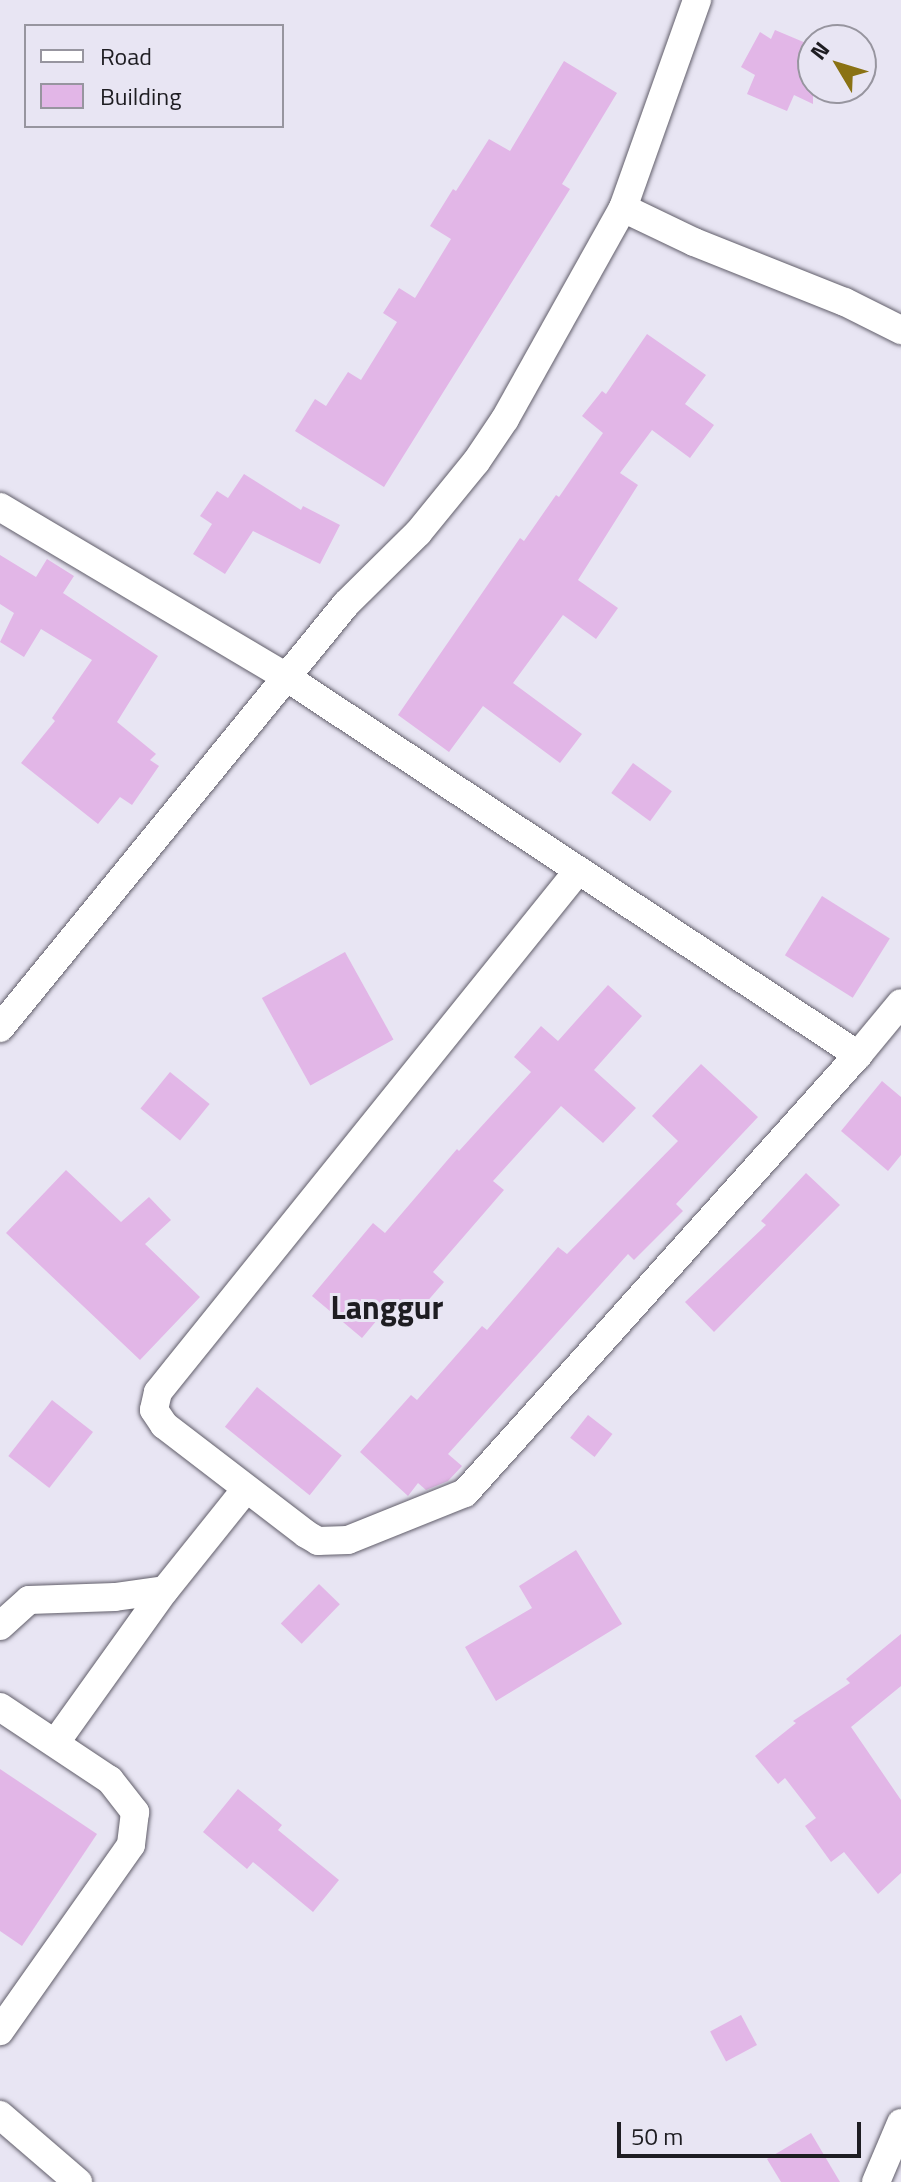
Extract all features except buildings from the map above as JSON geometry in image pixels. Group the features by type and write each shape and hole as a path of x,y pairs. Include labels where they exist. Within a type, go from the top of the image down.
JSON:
{"street":[{"path":"2,1020 346,604 418,533 476,462 505,419 623,208 697,0"},
{"path":"623,208 694,242 845,302 901,330"},
{"path":"0,507 286,677 858,1055"},
{"path":"577,872 158,1392 154,1410 157,1418 245,1490 318,1541 333,1543 348,1540 465,1493 858,1055 901,1003"},
{"path":"56,1742 165,1590 245,1490"},
{"path":"0,1626 29,1600 115,1597 165,1590"},
{"path":"0,1707 56,1742 124,1795 135,1812 131,1845 0,2031"},
{"path":"876,2182 901,2123"},
{"path":"4,2124 78,2182"}],"district":[{"name":"Langgur","path":"387,1307"}]}
